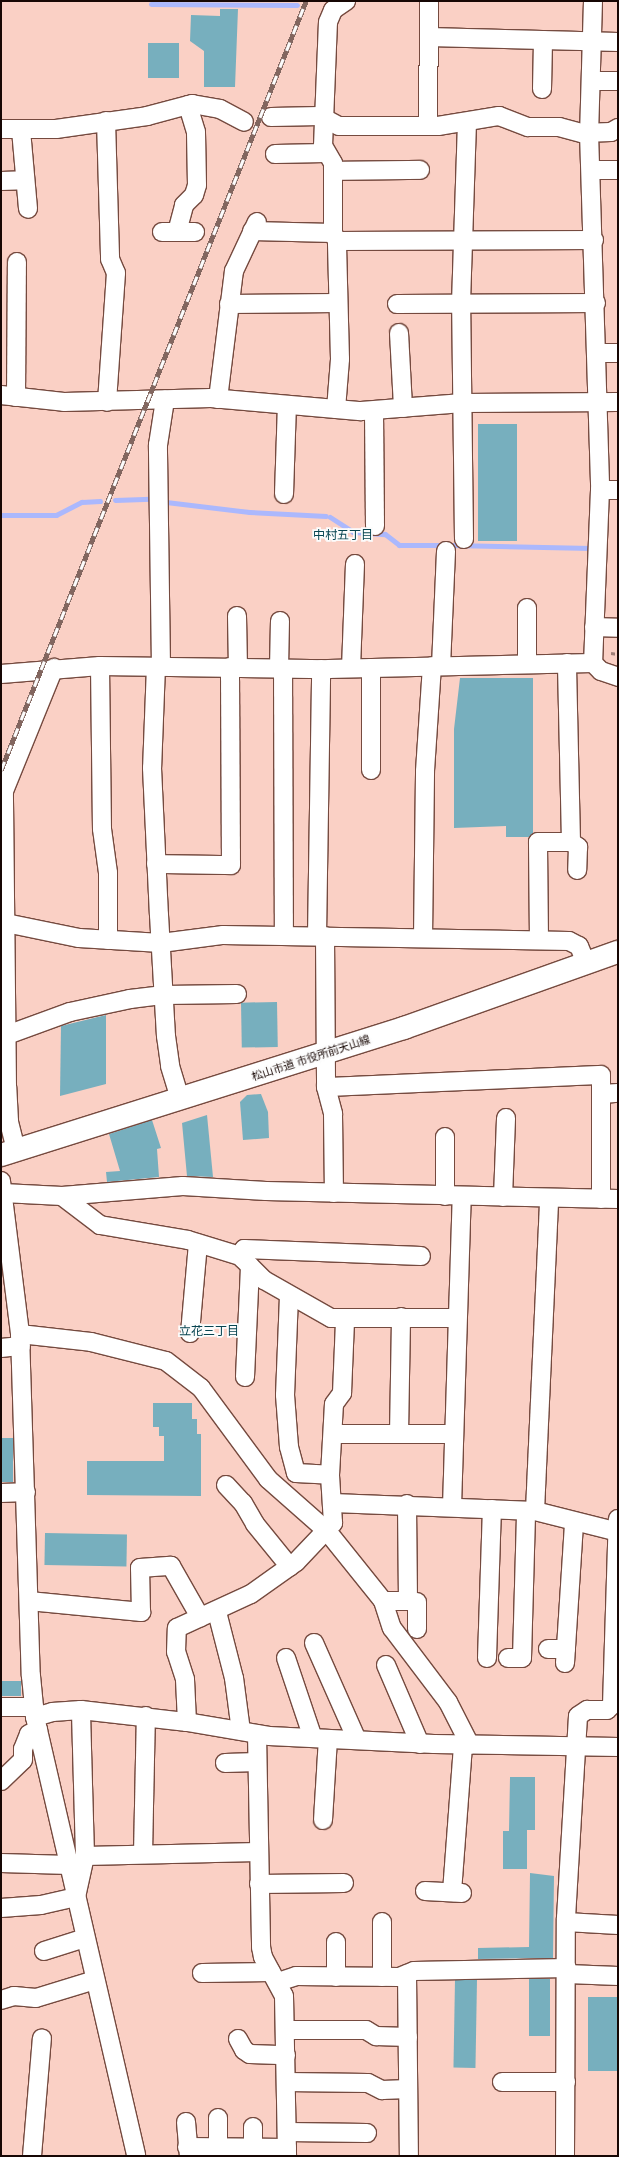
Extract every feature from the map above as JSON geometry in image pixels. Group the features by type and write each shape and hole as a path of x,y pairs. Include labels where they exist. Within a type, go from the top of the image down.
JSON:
{"street":[{"path":"336,409 340,359 333,164 325,153 325,119 328,22 333,10 346,1"},
{"path":"428,126 429,1"},
{"path":"593,1 590,133 600,402 600,490 593,663"},
{"path":"429,37 618,42"},
{"path":"542,88 543,40"},
{"path":"591,81 618,81"},
{"path":"1,129 56,129 147,116 188,105 204,104 220,108 244,122"},
{"path":"178,232 184,205 194,195 197,185 188,161 196,132 188,105"},
{"path":"271,117 307,115 325,119 339,126 428,126 467,122 499,116 528,127 559,127 590,133 611,132 618,128"},
{"path":"106,121 110,259 116,273 107,402"},
{"path":"464,539 461,303 467,122"},
{"path":"22,130 24,180 28,209"},
{"path":"275,154 325,153"},
{"path":"333,171 420,170"},
{"path":"591,170 618,170"},
{"path":"1,181 24,180"},
{"path":"218,399 234,272 255,225 335,237 463,240 594,240"},
{"path":"17,262 8,396 64,402 218,399 374,411 463,403 618,402"},
{"path":"229,304 338,303"},
{"path":"397,304 596,303"},
{"path":"399,333 403,408"},
{"path":"598,353 618,353"},
{"path":"165,400 158,444 158,666 152,768 160,943 170,1066 180,1099"},
{"path":"284,494 287,405"},
{"path":"374,411 375,526"},
{"path":"600,490 618,490"},
{"path":"423,938 425,771 437,666 446,551"},
{"path":"352,668 355,564"},
{"path":"527,608 527,664"},
{"path":"156,864 231,865 234,667 237,616"},
{"path":"280,621 284,935"},
{"path":"594,628 618,628"},
{"path":"567,663 571,842"},
{"path":"1,674 54,668 100,666 320,669 593,663 601,671 618,677"},
{"path":"100,666 102,821 108,873 108,940"},
{"path":"9,1152 4,922 4,791 54,668"},
{"path":"371,668 371,770"},
{"path":"320,669 321,936 326,1087 333,1114 334,1193"},
{"path":"539,940 538,842 571,842 578,847 577,870"},
{"path":"4,922 79,938 160,943 201,940 223,935 569,941 579,946 586,963"},
{"name":"松山市道 市役所前天山線","path":"9,1152 326,1053 618,952"},
{"path":"7,1035 76,1010 164,995 237,994"},
{"path":"136,2156 68,1866 36,1718 29,1601 21,1340 2,1187 62,1196 183,1186 334,1193 609,1199 610,1094 600,1075 326,1087"},
{"path":"503,1197 506,1118"},
{"path":"445,1138 453,1196 457,1318 452,1507"},
{"path":"62,1196 100,1226 198,1243 247,1262 289,1296 320,1315 345,1320 401,1317 457,1318"},
{"path":"508,1658 522,1658 549,1198"},
{"path":"190,1333 198,1243"},
{"path":"245,1377 247,1262 244,1249 421,1256"},
{"path":"289,1296 285,1395 289,1447 296,1473 330,1475"},
{"path":"398,1434 401,1317"},
{"path":"187,1722 185,1679 176,1652 176,1636 178,1628 251,1594 290,1567 327,1531 333,1523 333,1503 330,1475 334,1404 342,1393 345,1320"},
{"path":"1,1348 21,1340 91,1342 166,1361 201,1388 268,1479 327,1531 383,1602 392,1628 448,1702 466,1745 457,1892 425,1891"},
{"path":"333,1434 454,1434"},
{"path":"226,1485 243,1503 255,1524 290,1567"},
{"path":"1,1493 26,1492"},
{"path":"333,1503 407,1504 531,1511 574,1523 618,1532"},
{"path":"407,1504 417,1629"},
{"path":"487,1658 492,1509"},
{"path":"565,2156 567,1971 566,1922 578,1716 581,1711 607,1710 612,1705 615,1663 618,1519"},
{"path":"560,1654 574,1523"},
{"path":"29,1601 141,1612 140,1568 171,1566 208,1615 234,1678 257,1762 261,1947 284,1996 286,2030 287,2146"},
{"path":"383,1602 416,1602"},
{"path":"314,1643 357,1740"},
{"path":"286,1658 320,1738 324,1820"},
{"path":"386,1665 420,1744"},
{"path":"1,1707 36,1718 52,1712 81,1710 146,1716 249,1732 320,1738 420,1744 618,1747"},
{"path":"76,1897 85,1856 81,1710"},
{"path":"143,1854 146,1716"},
{"path":"1,1781 22,1760 24,1744 36,1718"},
{"path":"224,1763 257,1762"},
{"path":"85,1856 258,1852"},
{"path":"1,1863 68,1866"},
{"path":"259,1884 344,1883"},
{"path":"1,1908 41,1905 76,1897"},
{"path":"382,1922 382,1977"},
{"path":"566,1922 618,1925"},
{"path":"44,1951 85,1938"},
{"path":"336,1942 336,1977"},
{"path":"202,1973 275,1977 382,1977 407,1974 414,1971 567,1971 618,1976"},
{"path":"407,1974 409,2156"},
{"path":"1,2000 14,1996 36,1998 95,1980"},
{"path":"286,2030 366,2030 376,2036 408,2037"},
{"path":"32,2156 42,2038"},
{"path":"238,2039 244,2050 250,2054 286,2055"},
{"path":"286,2082 368,2083 382,2090 408,2090"},
{"path":"502,2082 566,2082"},
{"path":"218,2118 218,2148"},
{"path":"186,2122 188,2152 218,2148 287,2146 367,2133"},
{"path":"253,2127 253,2148"}],"building":[{"path":"220,9 238,9 235,87 204,87 204,51 190,41 191,15 220,16"},
{"path":"148,43 179,43 179,78 148,78"},
{"path":"478,424 517,424 517,541 478,541"},
{"path":"460,678 533,678 533,833 529,837 506,837 506,826 454,828 454,729"},
{"path":"277,1002 278,1047 242,1048 241,1003"},
{"path":"106,1015 106,1084 60,1096 61,1026"},
{"path":"261,1094 268,1112 269,1138 243,1140 240,1102 247,1095"},
{"path":"207,1115 213,1177 187,1176 182,1123"},
{"path":"152,1120 161,1148 157,1149 159,1177 107,1182 106,1172 120,1171 109,1134"},
{"path":"153,1403 192,1403 192,1419 197,1419 197,1434 201,1434 201,1496 87,1495 87,1461 164,1461 164,1436 159,1436 159,1427 153,1427"},
{"path":"1,1438 13,1438 13,1482 1,1482"},
{"path":"45,1533 127,1534 126,1566 44,1565"},
{"path":"1,1681 21,1681 21,1696 1,1696"},
{"path":"510,1777 535,1777 535,1830 527,1830 527,1869 503,1869 503,1831 509,1831"},
{"path":"530,1873 554,1876 553,1958 478,1959 478,1948 529,1947"},
{"path":"529,1979 550,1979 550,2036 529,2036"},
{"path":"455,1980 477,1980 475,2068 453,2068"},
{"path":"588,1997 618,1997 618,2071 588,2071"}],"waterway":[{"path":"151,4 297,5"},
{"path":"115,500 151,499"},
{"path":"1,515 56,515 82,502 100,501"},
{"path":"166,502 249,512 326,516"},
{"path":"330,517 353,532 385,534 399,545 446,545"},
{"path":"452,545 591,548"}],"railway":[{"path":"1,770 306,1"}],"district":[{"name":"中村五丁目","path":"343,535"},
{"name":"立花三丁目","path":"209,1331"}]}
